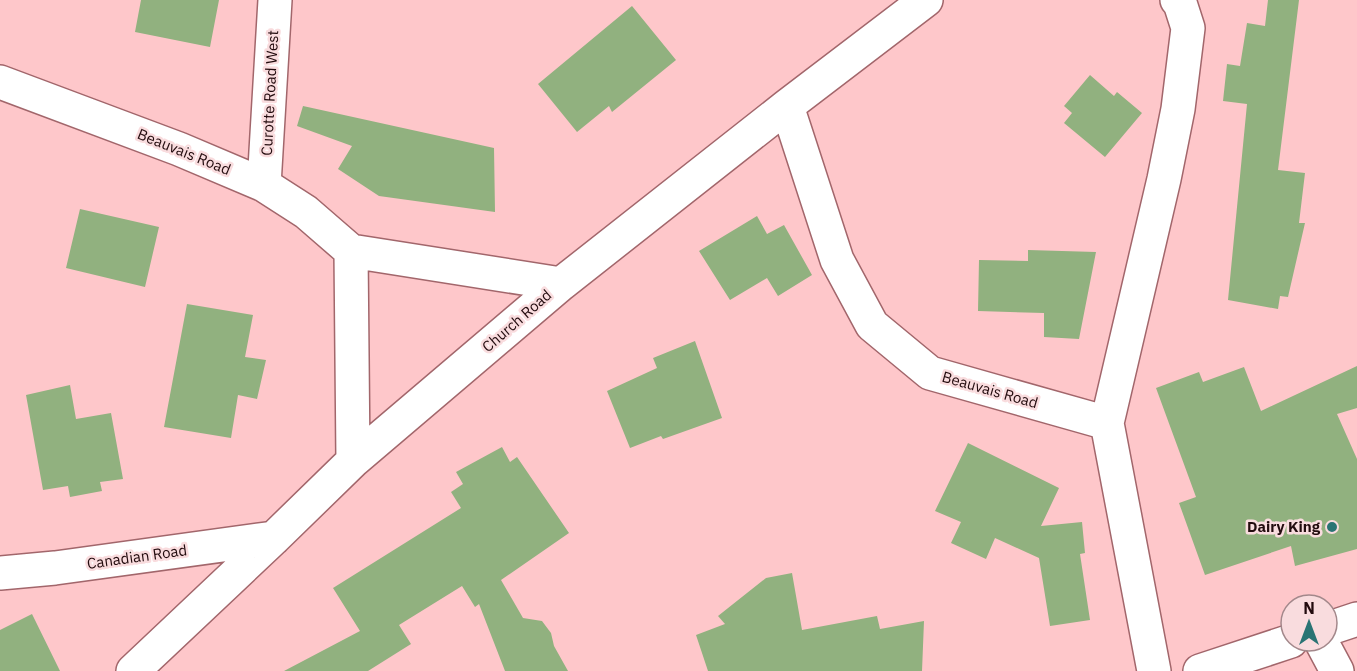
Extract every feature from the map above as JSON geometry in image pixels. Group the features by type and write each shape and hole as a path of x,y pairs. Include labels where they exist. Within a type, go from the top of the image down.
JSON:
{"street":[{"name":"Curotte Road West","path":"264,185 275,0"},
{"name":"Church Road","path":"133,671 353,461 561,284 926,0"},
{"path":"1154,671 1107,423 1178,109 1188,28 1177,0"},
{"name":"Beauvais Road","path":"0,82 179,149 264,185 306,212 351,251"},
{"name":"Beauvais Road","path":"787,106 837,260 872,325 930,373 1107,423"},
{"path":"353,461 351,251 561,284"},
{"name":"Canadian Road","path":"0,573 55,568 274,538"},
{"path":"1339,625 1357,619"},
{"path":"1200,671 1279,645"},
{"path":"1327,653 1337,671"}],"building":[{"path":"141,0 219,0 210,47 135,32"},
{"path":"1268,0 1299,0 1278,170 1305,173 1299,223 1305,223 1288,297 1280,296 1278,309 1228,300 1247,104 1223,101 1227,64 1240,66 1247,23 1265,26"},
{"path":"632,6 676,60 612,112 609,106 577,132 538,84"},
{"path":"1090,75 1114,96 1117,92 1142,113 1105,157 1064,123 1072,113 1064,106"},
{"path":"303,106 494,148 495,212 379,196 338,169 352,146 297,126"},
{"path":"80,209 159,227 145,287 66,268"},
{"path":"757,216 767,234 784,225 812,275 778,296 767,278 730,300 699,251"},
{"path":"1028,250 1096,252 1079,339 1044,337 1044,313 978,311 979,260 1028,261"},
{"path":"187,304 253,315 245,357 266,360 257,399 238,395 231,438 164,427"},
{"path":"695,341 722,418 630,448 607,391 657,368 653,358"},
{"path":"1357,366 1357,408 1337,414 1357,459 1357,549 1295,566 1291,546 1205,575 1179,503 1196,497 1156,388 1199,372 1203,382 1244,367 1261,411"},
{"path":"70,385 76,419 111,413 123,479 100,482 102,491 70,497 68,486 43,490 26,395"},
{"path":"968,443 1059,488 1041,526 1082,522 1085,553 1080,554 1090,620 1050,626 1039,558 995,538 986,559 951,543 961,522 935,511"},
{"path":"502,447 510,462 517,457 569,533 501,580 523,618 542,621 551,633 554,646 568,671 505,671 479,604 475,607 462,586 399,625 411,644 368,671 284,671 360,631 333,588 461,508 451,492 463,484 456,472"},
{"path":"792,573 802,630 877,616 880,629 924,621 922,671 708,671 696,635 725,624 718,616 766,578"},
{"path":"32,614 60,671 0,671 0,630"}],"place":[{"name":"Dairy King","path":"1332,527"}]}
